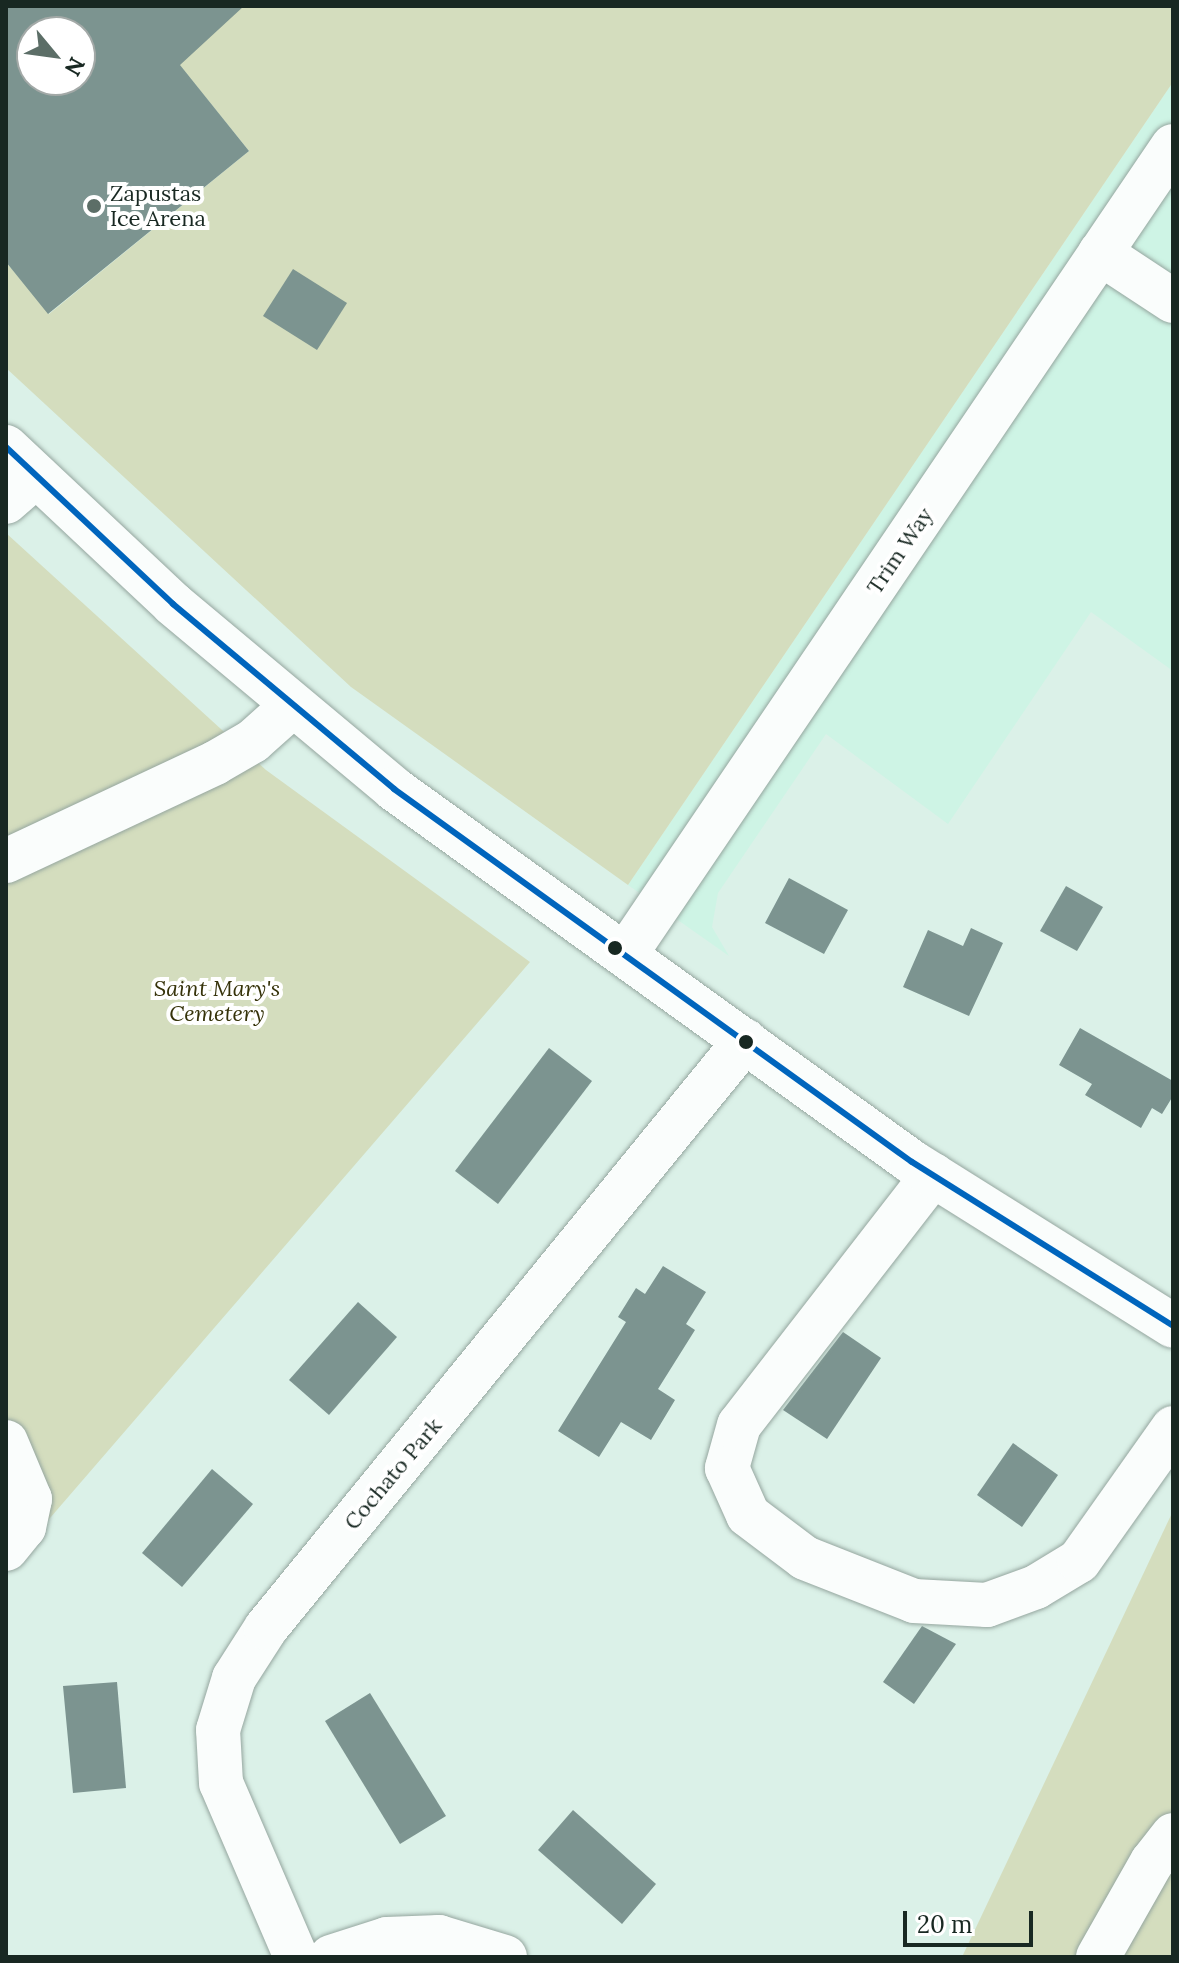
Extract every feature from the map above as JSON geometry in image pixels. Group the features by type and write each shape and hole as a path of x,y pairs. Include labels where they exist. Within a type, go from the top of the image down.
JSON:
{"main road":[{"name":"Trim Way","path":"625,955 1173,146"},
{"path":"1100,253 1173,301"},
{"path":"16,475 394,789 933,1175 1173,1326"},
{"path":"6,861 215,763 253,741 292,706"},
{"name":"Cochato Park","path":"296,1957 221,1783 218,1730 234,1678 266,1628 745,1041"},
{"path":"933,1175 739,1425 727,1468 748,1515 805,1558 914,1601 987,1605 1036,1587 1079,1561 1173,1428"},
{"path":"6,1442 30,1499 24,1527 6,1549"},
{"path":"1098,1957 1173,1835"},
{"path":"331,1957 362,1944 412,1937 462,1941 505,1957"}],"shaded area":[{"path":"1173,82 1173,671 1091,612 948,824 826,734 718,893 712,927 729,956 628,885"}],"green space":[{"path":"132,6 1173,6 1173,82 628,885 351,687 6,368 6,262 49,314 249,151"},
{"name":"Saint Mary's Cemetery","path":"6,533 266,770 530,962 6,1569"},
{"path":"1173,1511 1173,1957 962,1957"}],"building":[{"name":"Zapustas Ice Arena","path":"6,6 244,6 180,65 249,151 48,314 6,262"},
{"path":"293,269 347,303 317,350 263,316"},
{"path":"789,878 848,910 824,954 765,923"},
{"path":"1066,886 1103,907 1077,951 1040,931"},
{"path":"971,928 1003,943 969,1016 903,987 928,930 963,946"},
{"path":"1080,1028 1173,1081 1173,1096 1162,1114 1152,1108 1141,1128 1085,1095 1092,1084 1059,1065"},
{"path":"549,1048 592,1081 498,1204 455,1171"},
{"path":"663,1266 706,1292 686,1324 695,1330 658,1389 675,1400 651,1440 621,1422 599,1457 558,1431 626,1322 618,1317 636,1288 645,1294"},
{"path":"358,1302 397,1337 329,1415 289,1380"},
{"path":"843,1332 881,1358 827,1439 783,1410"},
{"path":"1013,1443 1058,1475 1022,1527 977,1495"},
{"path":"212,1469 253,1504 182,1587 142,1553"},
{"path":"922,1626 956,1644 914,1704 883,1682"},
{"path":"117,1682 126,1788 73,1793 63,1686"},
{"path":"370,1693 446,1816 400,1844 325,1721"},
{"path":"573,1810 656,1884 622,1924 538,1850"}],"transit line":[{"path":"6,447 173,604 394,789 912,1162 1173,1326"}],"place":[{"name":"Zapustas Ice Arena","path":"94,206"}]}
